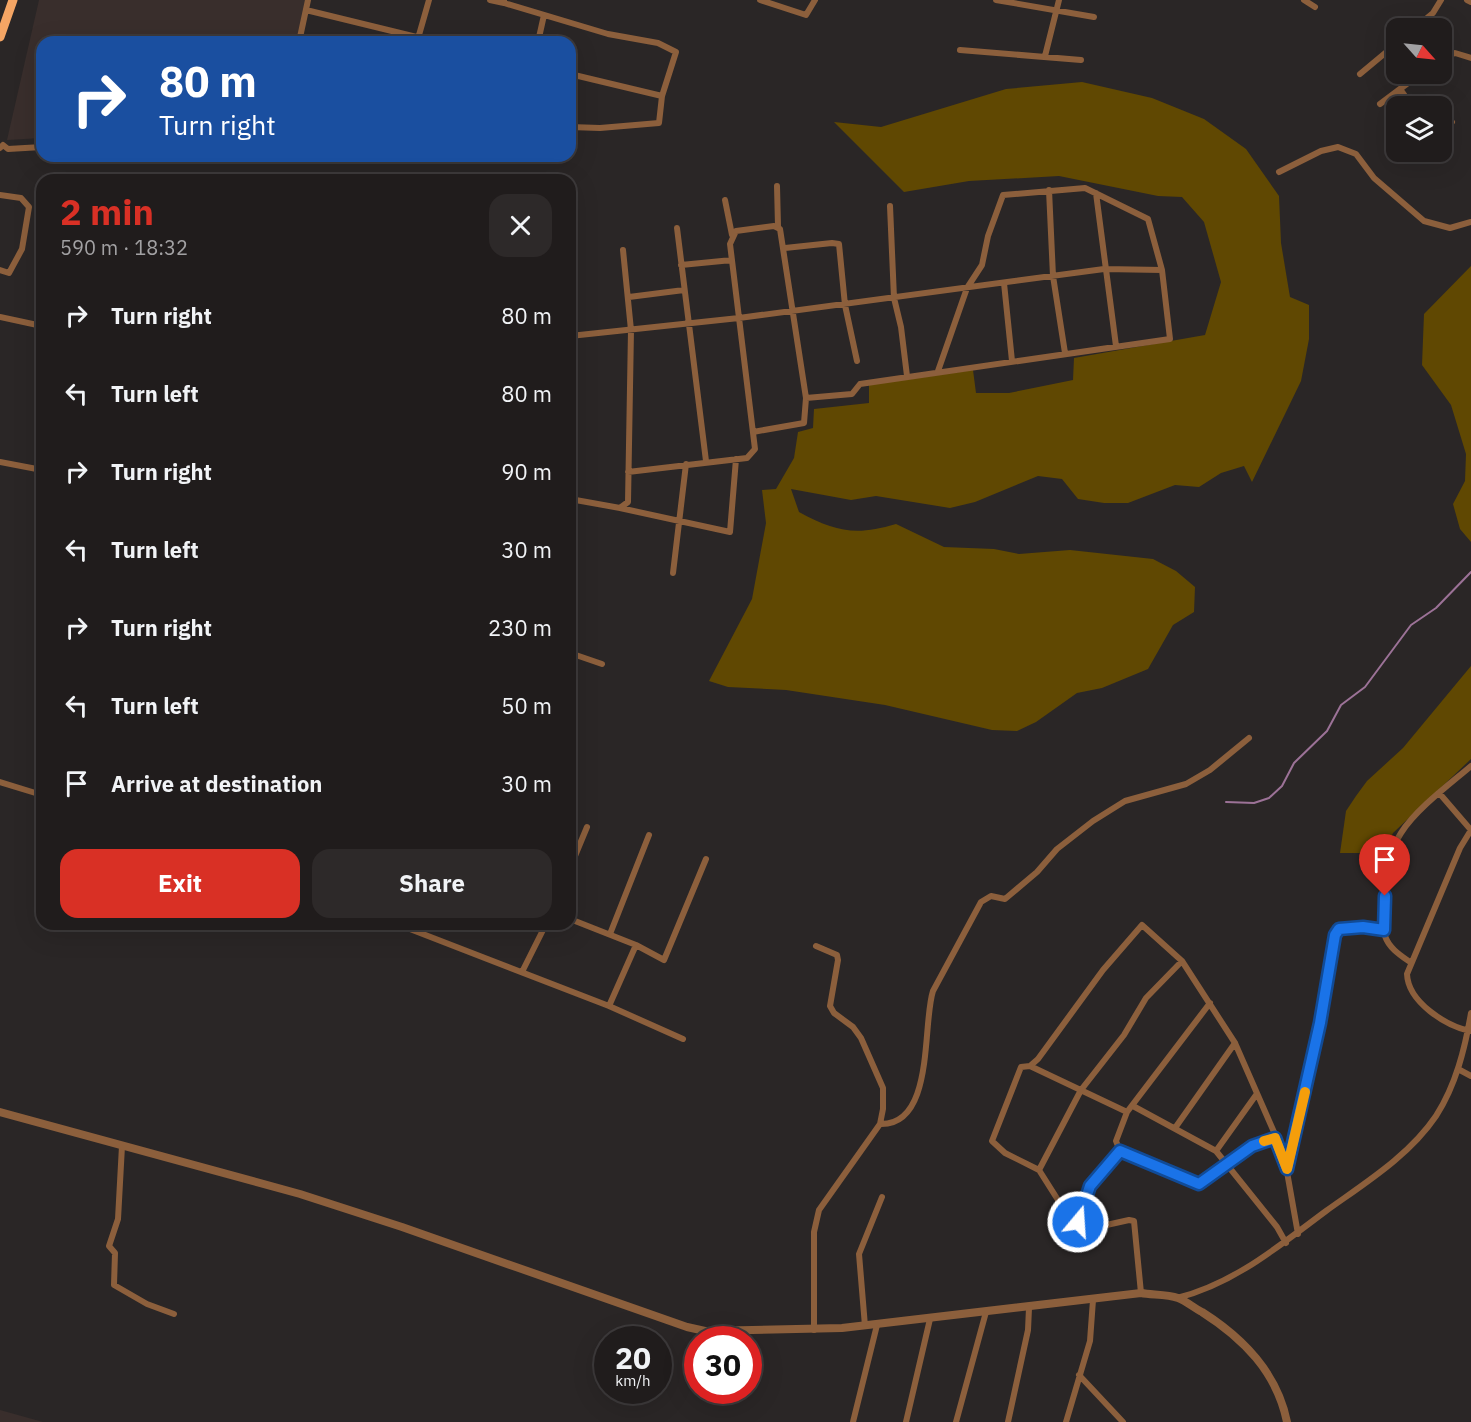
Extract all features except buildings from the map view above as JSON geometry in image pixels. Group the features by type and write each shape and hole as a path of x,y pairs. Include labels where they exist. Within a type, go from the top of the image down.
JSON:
{"highway":[{"path":"0,37 13,0"}],"street":[{"path":"300,36 308,0"},
{"path":"419,36 429,0"},
{"path":"490,0 504,1 608,34 658,43 676,52 662,96 659,123 600,128 576,127"},
{"path":"760,0 806,15 816,0"},
{"path":"996,0 1094,17"},
{"path":"1045,56 1059,0"},
{"path":"1304,0 1315,8"},
{"path":"1427,18 1441,0"},
{"path":"1467,0 1471,3"},
{"path":"306,10 403,36"},
{"path":"539,36 544,15"},
{"path":"960,50 1082,60"},
{"path":"1360,74 1386,52"},
{"path":"1452,54 1471,58"},
{"path":"576,75 662,96"},
{"path":"1380,104 1407,84"},
{"path":"1400,89 1405,96"},
{"path":"0,148 3,145 8,149 36,147"},
{"path":"1280,172 1321,151 1338,147 1356,154 1374,178 1424,221 1450,228 1471,222"},
{"path":"753,432 804,423 806,398 792,311 785,248 778,226 777,186"},
{"path":"806,398 852,394 860,384 907,376 1170,339 1162,270 1148,219 1085,188 1003,195 982,265 967,288 938,371"},
{"path":"1049,190 1053,276 1065,353"},
{"path":"1095,193 1116,346"},
{"path":"0,195 21,198 29,207 22,249 9,273 0,270"},
{"path":"725,200 733,236"},
{"path":"890,206 894,298 901,327 907,376"},
{"path":"628,472 752,455 755,449 730,244 736,231 778,226"},
{"path":"677,228 706,461"},
{"path":"785,248 840,244 845,305 857,361"},
{"path":"620,508 628,502 631,330 623,250"},
{"path":"681,265 732,260"},
{"path":"576,335 845,305 1104,269 1162,270"},
{"path":"1004,283 1012,360"},
{"path":"629,297 684,290"},
{"path":"0,317 36,325"},
{"path":"576,500 730,532 736,459"},
{"path":"0,462 36,469"},
{"path":"673,573 686,464"},
{"path":"576,655 602,664"},
{"path":"880,1124 890,1124 904,1116 913,1100 927,1058 930,1003 933,990 981,902 991,896 1005,899 1037,872 1057,849 1125,801 1186,784 1210,770 1249,738"},
{"path":"1410,962 1390,945 1384,930 1387,877 1394,844 1402,831 1471,766"},
{"path":"0,782 36,793"},
{"path":"1440,794 1471,830 1460,848 1410,962 1408,982 1415,996 1435,1014 1470,1031"},
{"path":"576,854 587,827"},
{"path":"610,934 649,835"},
{"path":"576,921 636,945 664,960 706,859"},
{"path":"1030,1066 1138,927 1146,926 1182,961 1235,1043 1287,1169 1298,1234"},
{"path":"1287,1169 1320,1023 1336,932 1348,927 1384,930"},
{"path":"411,930 609,1006 683,1039"},
{"path":"522,972 543,930"},
{"path":"609,1006 636,945"},
{"path":"814,1330 814,1232 819,1210 880,1124 884,1095 880,1079 861,1038 853,1027 834,1013 830,1006 837,955 816,946"},
{"path":"1039,1170 1081,1090 1124,1035 1146,999 1182,961"},
{"path":"1210,1002 1127,1112 1116,1141 1120,1151 1199,1184 1252,1146 1275,1138"},
{"path":"1177,1298 1220,1281 1286,1243 1414,1144 1439,1110 1458,1069 1470,1031 1471,1013"},
{"path":"1175,1128 1235,1043"},
{"path":"1078,1215 1058,1200 1039,1170 1005,1153 992,1141 1022,1067 1030,1066 1127,1112"},
{"path":"1458,1069 1471,1076"},
{"path":"1216,1151 1256,1095"},
{"path":"1133,1106 1216,1151 1277,1227 1286,1243"},
{"path":"0,1112 337,1205 687,1327 724,1332 814,1330 1029,1308 1141,1293 1177,1298 1223,1325 1258,1360 1278,1392 1287,1422"},
{"path":"122,1146 118,1220 109,1246 115,1253 114,1285 147,1304 174,1314"},
{"path":"1120,1151 1095,1177 1078,1215 1078,1222 1084,1230 1129,1220 1134,1221 1141,1293"},
{"path":"865,1326 859,1254 882,1197"},
{"path":"1066,1422 1090,1341 1093,1300"},
{"path":"1008,1422 1028,1330 1029,1308"},
{"path":"956,1422 986,1312"},
{"path":"906,1422 930,1319"},
{"path":"854,1422 877,1324"},
{"path":"1079,1375 1123,1422"}],"shaded area":[{"path":"39,0 307,0 298,36 36,36 36,138 7,140"},
{"path":"1082,82 1152,98 1204,119 1246,149 1279,196 1281,243 1290,297 1309,305 1309,339 1301,381 1252,482 1244,466 1221,473 1199,487 1175,485 1128,503 1104,503 1078,499 1062,479 1038,476 975,502 950,508 876,496 851,500 791,489 799,512 835,528 857,531 896,524 944,547 994,549 1019,554 1070,550 1153,559 1176,571 1195,587 1194,612 1173,625 1148,669 1102,688 1077,693 1036,722 1017,731 992,730 885,705 786,690 728,687 709,681 752,599 766,523 762,490 776,489 794,458 798,432 813,428 814,409 869,403 869,385 973,370 976,393 1009,393 1073,380 1074,358 1205,335 1221,282 1204,222 1182,197 1158,196 1059,176 969,181 904,192 834,122 881,127 1006,89"},
{"path":"1471,266 1471,542 1460,529 1453,504 1465,481 1466,454 1451,405 1422,365 1424,314"},
{"path":"1471,666 1471,759 1393,833 1384,853 1340,853 1346,811 1356,796 1367,781 1403,748"},
{"path":"0,1410 43,1422 0,1422"}],"waterway":[{"path":"1226,802 1254,803 1269,798 1282,786 1294,763 1327,731 1341,705 1365,687 1411,625 1436,608 1471,572"}],"slow traffic":[{"path":"1264,1141 1275,1138 1284,1155 1287,1169 1305,1092"}],"route":[{"path":"1078,1222 1078,1215 1095,1177 1120,1151 1199,1184 1252,1146 1275,1138 1284,1155 1287,1169 1320,1023 1332,944 1336,932 1348,927 1384,930 1385,896"}]}
